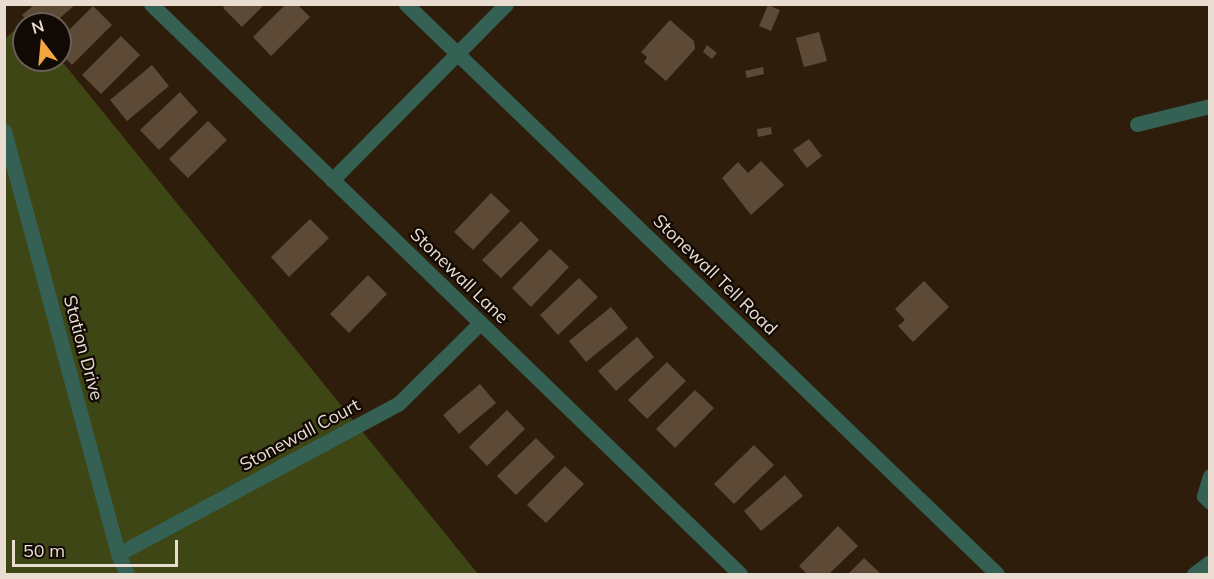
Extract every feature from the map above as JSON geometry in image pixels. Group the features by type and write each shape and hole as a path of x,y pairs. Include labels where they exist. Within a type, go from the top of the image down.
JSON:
{"street":[{"name":"Stonewall Lane","path":"151,4 740,574"},
{"name":"Stonewall Tell Road","path":"405,4 997,574"},
{"path":"332,180 506,4"},
{"path":"1137,124 1209,106"},
{"name":"Station Drive","path":"4,130 118,554 127,574"},
{"name":"Stonewall Court","path":"118,554 399,404 480,323"},
{"path":"1209,476 1204,496 1209,502"},
{"path":"1194,574 1209,562"}],"green space":[{"path":"12,33 12,72 71,72 478,574 5,574 4,39"}],"building":[{"path":"35,4 76,4 67,12 26,12"},
{"path":"226,4 265,4 242,27 223,8"},
{"path":"286,4 297,4 310,17 271,56 253,37"},
{"path":"768,5 780,10 771,31 759,26"},
{"path":"93,6 112,25 72,65 72,27"},
{"path":"670,20 694,41 695,49 666,81 644,62 647,57 641,52"},
{"path":"819,32 827,61 804,67 796,38"},
{"path":"121,36 140,55 101,94 82,75"},
{"path":"707,45 717,53 712,59 703,52"},
{"path":"152,65 169,86 127,121 110,100"},
{"path":"763,67 764,74 747,78 745,71"},
{"path":"180,92 198,112 159,150 140,130"},
{"path":"208,121 227,140 188,178 169,159"},
{"path":"771,127 772,134 758,137 757,129"},
{"path":"809,139 822,156 807,168 793,150"},
{"path":"761,161 784,185 751,215 722,178 738,162 748,173"},
{"path":"491,193 510,211 473,250 454,232"},
{"path":"310,219 329,238 289,277 271,257"},
{"path":"521,221 539,240 501,278 482,260"},
{"path":"550,249 569,267 531,307 512,288"},
{"path":"368,275 387,294 349,333 330,314"},
{"path":"579,278 598,297 558,335 540,315"},
{"path":"924,281 949,307 913,342 898,326 905,320 895,309"},
{"path":"611,307 628,328 586,362 569,341"},
{"path":"637,337 654,357 616,391 598,371"},
{"path":"667,362 686,381 647,419 628,400"},
{"path":"480,384 496,403 459,434 443,415"},
{"path":"695,390 714,408 675,448 656,429"},
{"path":"507,410 525,429 487,466 469,447"},
{"path":"536,438 555,457 516,495 497,476"},
{"path":"754,445 774,465 734,504 714,484"},
{"path":"565,466 584,484 546,523 527,505"},
{"path":"785,475 803,496 761,531 744,511"},
{"path":"838,526 858,546 829,574 807,574 799,566"},
{"path":"864,558 881,574 848,574"}]}
